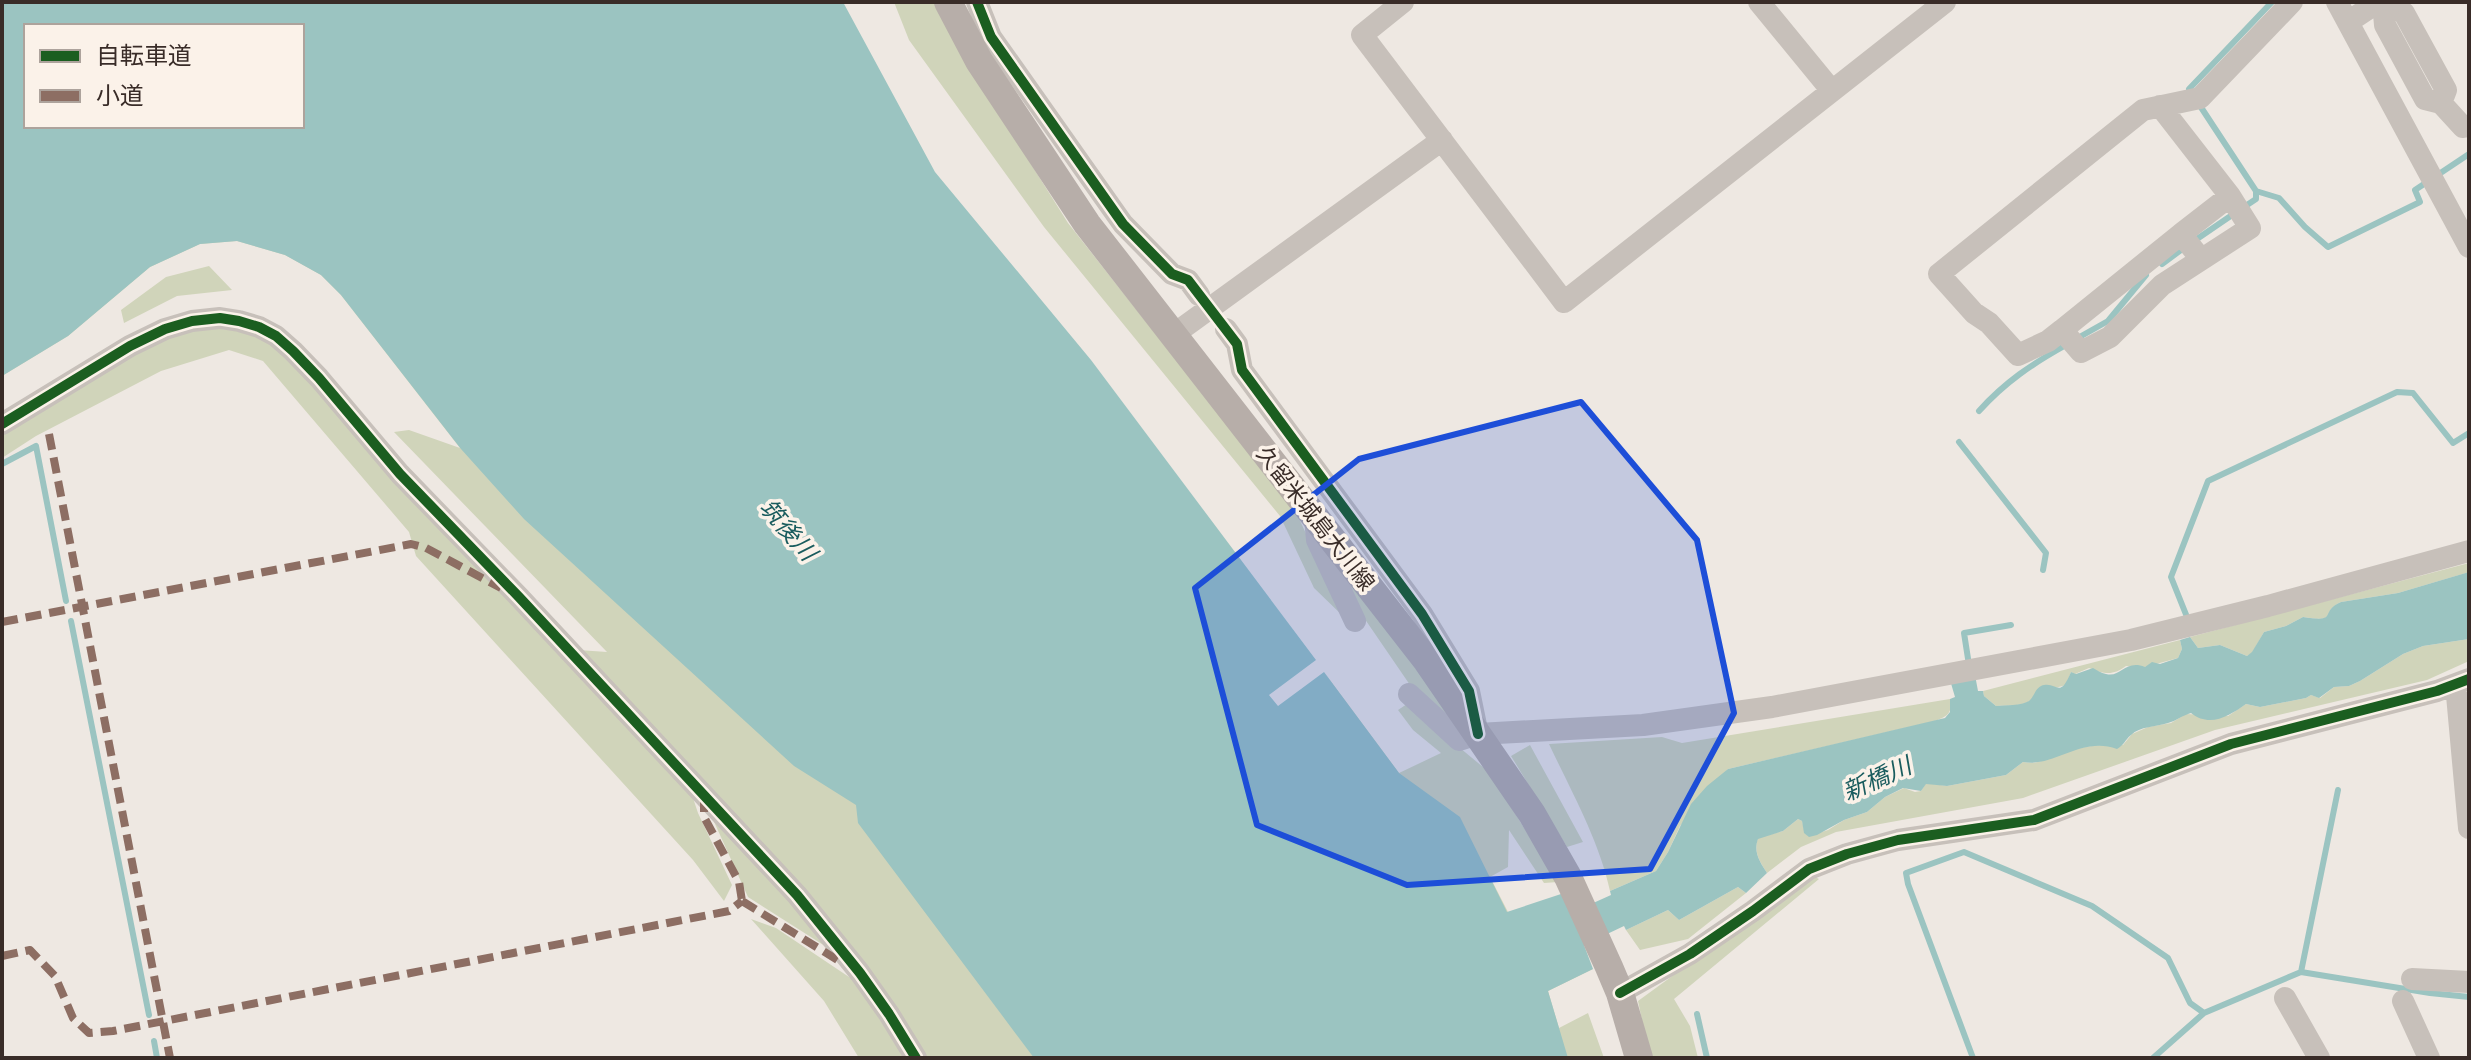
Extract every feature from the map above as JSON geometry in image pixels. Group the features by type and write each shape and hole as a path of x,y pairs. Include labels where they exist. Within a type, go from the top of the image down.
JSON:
{"main road":[{"name":"久留米城島大川線","path":"948,2 979,61 1087,224 1427,661 1532,814 1568,877 1615,980 1639,1058"}],"street":[{"path":"977,2 991,37 1123,224 1172,274 1188,280 1199,295"},
{"path":"1403,2 1362,35 1564,302 1945,2"},
{"path":"1759,2 1832,91"},
{"path":"2160,106 2230,196 2250,228 2190,245 2068,337 2048,341 2018,355 1939,274 2143,110 2160,106 2193,99 2292,2"},
{"path":"2337,2 2469,247"},
{"path":"2348,22 2382,2 2404,13 2446,90 2441,103 2463,127 2469,126"},
{"path":"1173,335 1442,140"},
{"path":"2068,337 2081,352 2110,337 2162,285 2230,196"},
{"path":"2,424 130,346 165,329 192,321 220,318 259,327 276,336 319,378 400,474 797,895 860,973 916,1058"},
{"path":"1226,329 1237,344 1242,370 1422,614 1469,691 1478,734"},
{"path":"1315,517 1317,540 1355,621"},
{"path":"1409,694 1459,740 1478,734 1643,725 1772,707 2131,640 2469,551"},
{"path":"1615,980 1690,954 1809,869 1847,854 1898,840 2034,820 2231,744 2462,682 2469,828"},
{"path":"2412,979 2469,982"},
{"path":"2285,998 2319,1058"},
{"path":"2403,1001 2429,1058"}],"highlighted area":[{"path":"1581,402 1697,540 1734,713 1650,869 1407,885 1257,825 1195,588 1359,459"}],"green space":[{"path":"894,2 938,2 972,70 1068,223 1296,512 1345,618 1314,588 1280,516 1044,227 909,40"},
{"path":"222,227 347,271 849,789 1050,1058 925,1058 578,650 607,652 394,432 409,430 460,448 341,295 321,275 285,255 237,241 200,244 150,267 68,336 2,376 131,266"},
{"path":"209,266 232,290 177,296 124,323 121,310 166,277"},
{"path":"189,327 254,331 287,353 692,795 732,885 724,901 693,860 416,556 409,532 263,361 229,350 161,371 36,436 2,458 2,430 135,347"},
{"path":"1331,557 1458,723 1410,685 1360,612"},
{"path":"2469,563 2469,572 2398,593 2341,602 2325,618 2303,617 2264,632 2247,656 2220,645 2198,648 2190,637"},
{"path":"2469,639 2469,661 2427,680 2215,730 2023,798 1836,832 1801,847 1767,873 1758,857 1758,838 1783,831 1798,819 1809,836 1867,812 1885,797 1904,788 1915,792 1921,791 1926,783 1947,786 2006,775 2023,762 2038,762 2091,746 2123,745 2132,734 2171,723 2186,714 2228,716 2246,704 2260,707 2311,695 2320,698 2334,687 2360,681 2403,654 2423,646"},
{"path":"2180,640 2182,649 2178,658 2145,667 2126,666 2112,673 2089,668 2075,674 2071,672 2066,685 2055,688 2045,685 2023,704 1996,706 1984,696 1983,691"},
{"path":"1324,672 1399,773 1441,753 1413,730 1398,710 1407,704 1489,772 1558,882 1544,883 1509,830 1508,867 1490,877 1508,912 1497,929"},
{"path":"1950,699 1948,714 1935,721 1728,769 1680,826 1656,871 1610,891 1592,834 1549,744 1662,737 1682,743"},
{"path":"1530,745 1583,842 1567,847 1511,756"},
{"path":"711,815 836,953 748,897"},
{"path":"1811,875 1819,879 1674,999 1690,1026 1698,1058 1650,1058 1638,1001"},
{"path":"1738,887 1746,893 1688,939 1640,950 1626,930 1668,910 1679,920"},
{"path":"751,919 776,928 855,981 905,1058 859,1058 824,1001"},
{"path":"1539,969 1593,969 1548,991 1559,1028 1588,1013 1604,1058 1504,1058"}],"water":[{"path":"2,2 843,2 935,172 1091,360 1316,660 1269,695 1278,706 1324,672 1399,773 1460,817 1507,912 1561,894 1571,913 1611,895 1610,891 1656,871 1691,804 1728,769 1945,718 1950,712 1950,699 1955,697 1950,680 1975,675 1978,691 1983,691 1984,696 1996,706 2022,704 2029,701 2041,686 2064,686 2071,672 2076,674 2093,668 2111,675 2133,665 2145,667 2152,662 2160,664 2178,658 2182,649 2180,640 2190,637 2198,648 2220,645 2247,656 2264,632 2303,617 2325,618 2341,602 2398,593 2469,572 2469,639 2423,646 2403,654 2360,681 2334,687 2319,698 2311,695 2260,707 2246,704 2212,720 2191,713 2139,730 2117,749 2091,746 2046,761 2023,762 2006,775 1947,786 1926,784 1921,791 1903,788 1885,797 1867,812 1817,835 1809,837 1804,833 1802,821 1798,819 1783,831 1758,839 1757,853 1767,873 1746,893 1738,887 1679,920 1668,910 1584,945 1593,969 1548,991 1568,1058 1034,1058 858,823 856,805 794,766 524,519 461,449 341,295 321,275 285,255 237,241 200,244 150,267 68,336 2,376"}],"waterway":[{"path":"2244,207 2256,199 2256,191 2189,89 2272,2"},
{"path":"2436,176 2469,154"},
{"path":"2256,191 2279,198 2328,247 2420,202 2415,190 2427,182"},
{"path":"2194,241 2235,213"},
{"path":"2162,264 2185,247"},
{"path":"2076,339 2108,321 2146,275"},
{"path":"1979,411 2020,374 2066,345"},
{"path":"2187,617 2171,577 2208,481 2397,392 2413,393 2453,443 2469,433"},
{"path":"1959,442 2046,553 2043,570"},
{"path":"2,464 36,446 66,601"},
{"path":"71,621 149,1015"},
{"path":"1969,665 1964,633 2011,625"},
{"path":"2301,972 2338,790"},
{"path":"1973,1058 1906,873 1964,852 2092,906 2168,958 2190,1003 2204,1013 2301,972 2469,997"},
{"path":"2153,1058 2204,1013"},
{"path":"1697,1014 1707,1058"},
{"path":"154,1041 157,1058"}],"marked path":[{"path":"49,434 170,1058"},
{"path":"2,622 411,544 426,548 501,588"},
{"path":"704,796 704,817 739,882 742,901"},
{"path":"742,901 844,964"},
{"path":"2,956 30,950 55,976 73,1018 89,1033 113,1031 729,911 742,901"}],"cycle path":[{"path":"977,2 991,37 1123,224 1172,274 1188,280 1237,344 1242,370 1422,614 1469,691 1478,734"},
{"path":"2,424 130,346 165,329 192,321 220,318 259,327 276,336 319,378 400,474 797,895 860,973 916,1058"},
{"path":"1620,993 1690,954 1809,869 1847,854 1898,840 2034,820 2231,744 2437,691 2469,679"}],"water label":[{"name":"筑後川","path":"788,530"},
{"name":"新橋川","path":"1877,779"}]}
